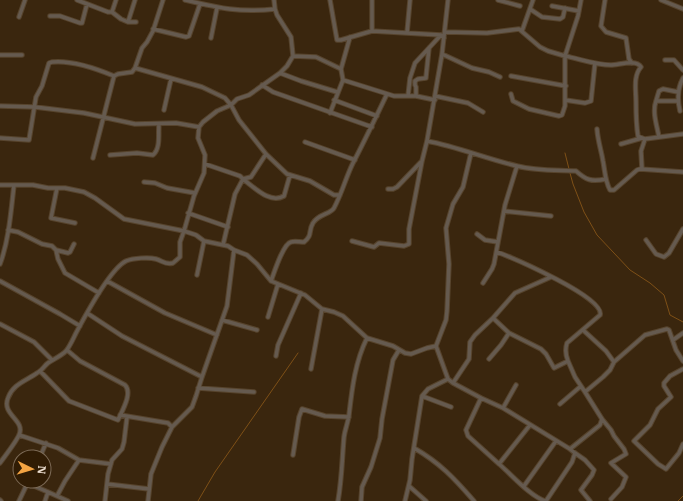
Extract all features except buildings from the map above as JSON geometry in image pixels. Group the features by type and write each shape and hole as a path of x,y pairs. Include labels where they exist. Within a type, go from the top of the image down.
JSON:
{"street":[{"path":"19,17 25,0"},
{"path":"77,0 108,12 112,12 128,22 136,22"},
{"path":"112,12 116,0"},
{"path":"128,22 135,0"},
{"path":"0,138 29,140 36,97 42,86 49,63 79,64 114,76 132,72 135,68 142,48 147,42 153,29 163,0"},
{"path":"185,0 217,8 247,11 275,9"},
{"path":"0,463 19,435 20,429 18,422 7,409 6,402 8,396 19,383 40,371 48,362 67,350 99,293 121,264 131,260 151,258 165,264 173,263 180,257 180,242 188,213 202,179 205,164 205,155 198,138 199,127 203,122 217,112 231,105 237,99 249,95 280,73 293,56 290,37 275,9 274,0"},
{"path":"330,0 337,40 372,31 442,37"},
{"path":"372,0 372,31"},
{"path":"407,33 410,0"},
{"path":"408,96 410,78 415,63 442,37 445,32 448,0"},
{"path":"498,0 520,6"},
{"path":"522,31 533,0"},
{"path":"511,94 513,101 529,109 559,116 563,114 566,86 566,56 581,0"},
{"path":"605,0 601,26 606,32 626,38 629,59 632,63"},
{"path":"661,0 683,9"},
{"path":"50,16 60,16 80,24 82,23 87,4"},
{"path":"153,29 186,37 189,36 200,4"},
{"path":"552,6 579,11"},
{"path":"212,38 217,8"},
{"path":"530,9 542,17 560,19 563,17 564,8"},
{"path":"445,32 487,33 516,29 522,31 540,47 548,51 595,63 611,65 632,63 638,64 640,67 635,87 636,123 638,136 643,139"},
{"path":"330,113 343,80 341,70 350,37"},
{"path":"352,241 374,247 379,244 408,246 409,229 435,98 442,54 442,37"},
{"path":"416,96 416,87 414,85 418,79 426,78 430,47"},
{"path":"442,54 472,68 489,72 500,77"},
{"path":"0,55 22,55"},
{"path":"293,56 316,57 341,70"},
{"path":"665,60 674,60 683,70"},
{"path":"565,100 585,103 591,101 595,63"},
{"path":"135,68 208,90 225,98 231,105 239,120 266,154 290,175 310,181 334,195 340,195"},
{"path":"280,73 337,92"},
{"path":"93,158 114,76"},
{"path":"511,76 566,86"},
{"path":"680,111 678,92 683,78"},
{"path":"164,110 171,79"},
{"path":"343,80 387,94 435,98 468,103 483,112"},
{"path":"262,85 273,92 372,127"},
{"path":"659,137 654,105 659,91 663,89 678,92"},
{"path":"271,281 278,261 287,245 291,242 304,242 308,239 312,224 322,215 334,209 355,160 387,94"},
{"path":"334,100 377,116"},
{"path":"656,101 678,101"},
{"path":"0,106 35,107 84,113 135,124 176,123 199,127"},
{"path":"110,155 137,153 153,155 157,151 158,146 159,124"},
{"path":"597,129 598,143 609,189 614,190 637,170 642,169 683,172"},
{"path":"621,144 643,139 683,134"},
{"path":"642,169 641,151 643,139"},
{"path":"427,141 443,144 517,166 548,171 576,171 582,177 595,181 606,179"},
{"path":"305,142 355,160"},
{"path":"471,153 463,188 453,204 446,228 449,264 447,311 446,320 436,346 448,379 453,383 503,408 570,449 585,460 594,470 581,490 590,501"},
{"path":"223,245 235,194 243,180 251,177 266,154"},
{"path":"388,189 397,188 422,161"},
{"path":"205,164 240,176 257,191 274,199 284,196 290,175"},
{"path":"483,283 492,269 497,252 507,197 517,166"},
{"path":"144,182 195,193"},
{"path":"0,185 33,185 44,188 65,188 90,194 124,220 184,231 196,235 204,241 223,245 247,255 271,281 301,293 322,309 343,316 367,338 393,346 405,354 411,354 436,346"},
{"path":"0,264 3,258 8,230 14,185"},
{"path":"57,188 51,218 75,223"},
{"path":"504,211 551,216"},
{"path":"188,213 228,227"},
{"path":"646,240 656,254 664,257 669,253 683,229"},
{"path":"8,230 18,232 42,244 52,246 56,250 68,253 74,244"},
{"path":"477,234 485,240 498,242"},
{"path":"197,275 204,241"},
{"path":"56,250 64,273 99,293"},
{"path":"148,501 155,463 172,427 192,407 217,335 229,293 234,250"},
{"path":"497,252 517,259 586,296 600,308 600,315 567,343 566,356 575,377 626,454 611,463 626,477 622,487 611,499"},
{"path":"453,383 469,359 471,340 515,293 527,286 551,277"},
{"path":"0,281 80,326"},
{"path":"107,281 165,313 217,335"},
{"path":"268,317 278,284"},
{"path":"276,356 278,345 301,293"},
{"path":"311,370 322,309"},
{"path":"87,313 117,333 202,377"},
{"path":"493,318 508,333 541,349 546,354 554,368 568,361"},
{"path":"222,320 257,330"},
{"path":"0,324 34,342 52,360"},
{"path":"585,392 610,370 614,362 645,335 666,329 671,333 676,350 683,361"},
{"path":"583,330 606,351 614,362"},
{"path":"489,359 501,345 508,333"},
{"path":"673,340 683,333"},
{"path":"338,501 343,466 344,434 353,379 361,351 367,338"},
{"path":"40,371 69,401 118,420 125,405 128,391 125,385 80,361 67,350"},
{"path":"361,501 362,487 371,467 380,438 393,360 399,350"},
{"path":"683,368 670,376 664,383 664,386 671,398 658,409 650,425 634,441 658,464 666,469 679,453 683,444"},
{"path":"405,501 409,486 423,393 448,379"},
{"path":"503,408 516,385"},
{"path":"560,404 581,386"},
{"path":"198,388 254,392"},
{"path":"422,396 451,407"},
{"path":"481,398 466,433 540,499 545,501 572,462 575,453"},
{"path":"293,455 299,417 302,409 325,416 348,416"},
{"path":"120,415 168,424 172,427"},
{"path":"105,501 108,474 112,460 122,449 128,417"},
{"path":"570,449 600,425 602,419"},
{"path":"500,464 530,425"},
{"path":"19,435 46,443 79,460 111,464"},
{"path":"524,486 556,441"},
{"path":"43,449 46,443"},
{"path":"414,448 428,456 448,472 474,501"},
{"path":"57,496 79,460"},
{"path":"107,484 149,489"},
{"path":"409,486 419,493 426,501"},
{"path":"19,501 25,489"},
{"path":"42,489 68,501"},
{"path":"45,501 48,492"}],"waterway":[{"path":"565,153 569,169"},
{"path":"570,173 584,212 597,235 630,270 650,283 664,295 670,315 683,322"},
{"path":"198,501 215,472 298,353"},
{"path":"678,501 683,496"}]}
